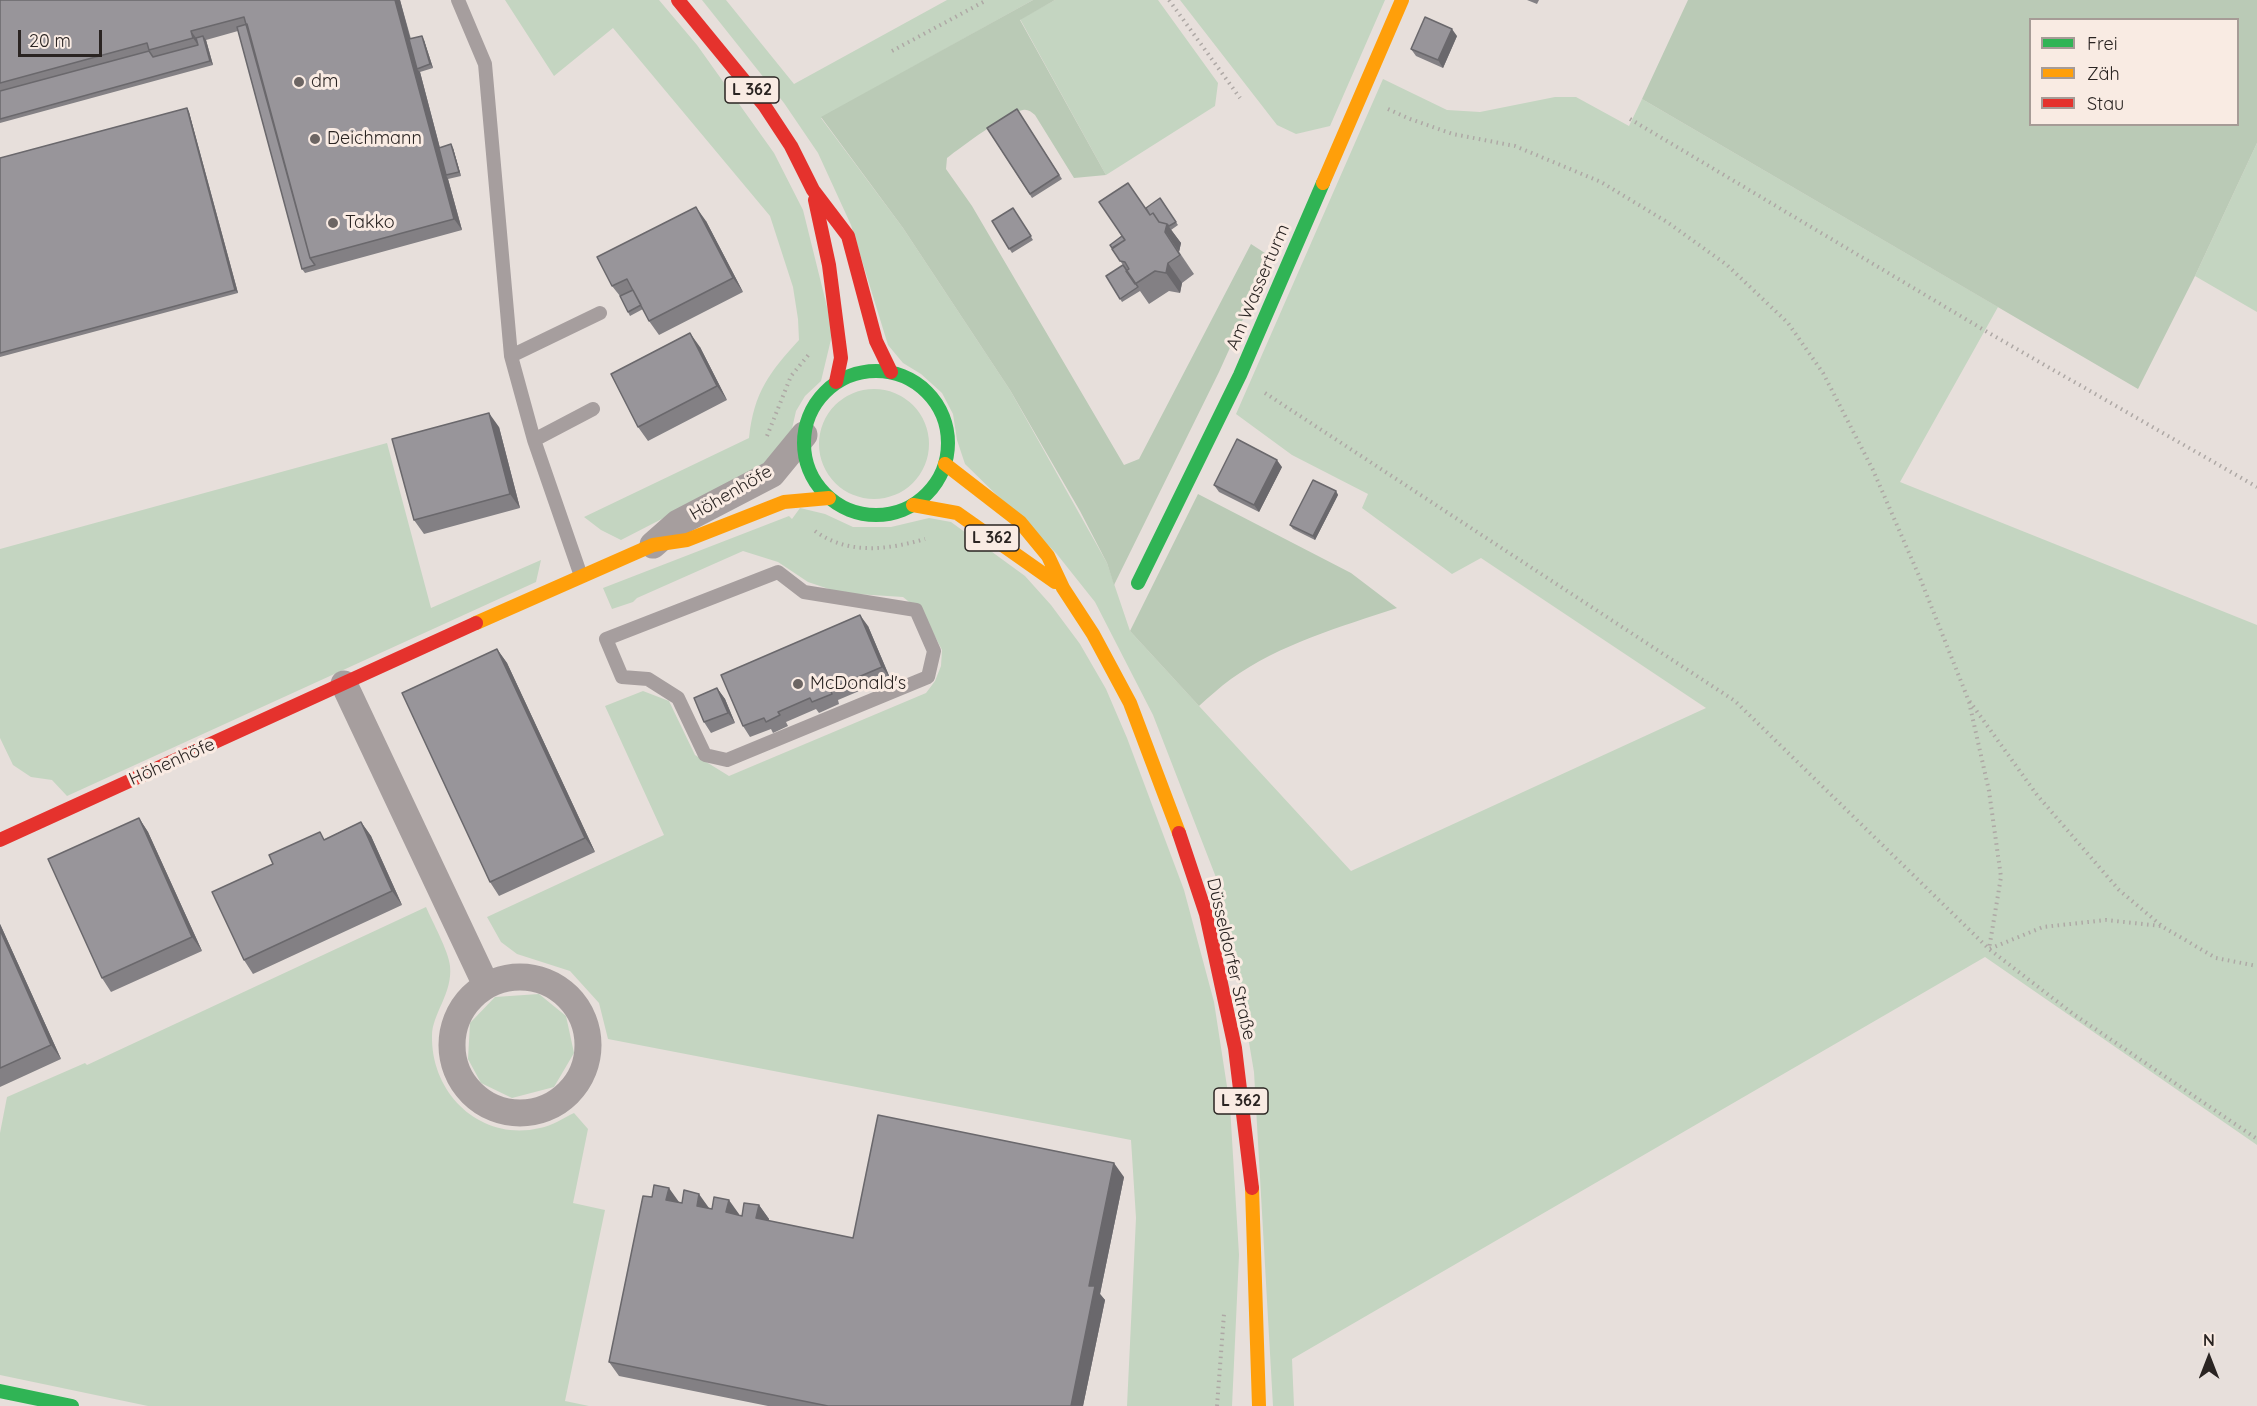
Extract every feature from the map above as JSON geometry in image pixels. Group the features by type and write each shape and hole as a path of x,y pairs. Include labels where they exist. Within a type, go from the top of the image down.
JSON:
{"main road":[{"name":"L 362","path":"678,0 764,105 791,146 813,190 848,236 876,341 891,372"},
{"name":"Am Wasserturm","path":"1138,583 1240,375 1402,0"},
{"name":"L 362","path":"813,190 829,265 842,358 836,382"},
{"path":"872,370 891,372 914,381 932,396 944,417 949,440 945,464 938,480 927,494 913,505 892,514 869,515 848,510 829,498 814,480 805,458 804,435 809,414 820,396 836,382 853,374 872,370"},
{"name":"Düsseldorfer Straße","path":"945,464 1020,522 1048,556 1063,588 1093,634 1130,703 1163,786 1206,914 1234,1048 1254,1214 1259,1406"},
{"name":"Höhenhöfe","path":"0,840 653,545 687,540 784,502 829,498"},
{"name":"Düsseldorfer Straße","path":"913,505 957,513 1063,588"},
{"name":"Düsseldorfer Straße","path":"1245,1395 1256,1330"},
{"path":"0,1391 72,1406"}],"street":[{"name":"Höhenhöfe","path":"653,545 678,523 772,474 804,435"},
{"path":"344,684 486,985"},
{"path":"508,977 531,977 553,985 571,999 584,1018 589,1041 586,1064 576,1084 561,1100 541,1111 519,1114 496,1110 477,1099 462,1082 453,1062 451,1040 456,1018 469,999 486,985 508,977"}],"lane":[{"path":"458,0 485,63 511,356 534,440 581,576"},
{"path":"511,356 600,313"},
{"path":"534,440 593,409"},
{"path":"778,572 804,592 916,610 934,651 928,677 727,760 705,755 678,698 648,679 622,677 606,639 778,572"}],"path":[{"path":"892,51 987,0"},
{"path":"1169,0 1240,98"},
{"path":"1360,96 1410,119 1453,134 1515,146 1602,182 1667,222 1727,265 1788,323 1823,373 1873,470 1920,578 1968,699 1989,791 2001,877 1989,949"},
{"path":"1630,119 1999,339 2257,487"},
{"path":"772,474 765,459 768,430 791,375 811,352"},
{"path":"1240,375 1735,701 1989,949 2072,1013 2257,1139"},
{"path":"784,502 796,516 818,533 844,546 865,549 887,548 929,538"},
{"path":"1968,699 2037,795 2119,890 2163,927 2216,958 2257,966"},
{"path":"1989,949 2043,927 2106,920 2163,927"},
{"path":"1217,1406 1225,1306"}],"green space":[{"path":"505,0 659,0 697,45 774,153 803,210 833,331 821,381 805,396 796,411 791,433 775,457 755,471 621,540 601,530 584,517 749,438 759,395 771,373 799,340 793,287 770,216 613,28 554,76"},
{"path":"702,0 726,0 794,84 947,0 1033,0 821,118 903,228 1010,390 1107,563 1130,631 1351,871 1706,708 1481,558 1452,574 1362,508 1368,494 1292,455 1236,414 1383,79 1447,110 1480,112 1555,97 1576,97 1629,126 1642,99 1998,307 1900,482 2257,625 2257,1145 1985,957 1292,1359 1294,1406 1273,1406 1254,1072 1235,960 1217,880 1153,715 1095,602 1056,553 965,464 957,440 953,414 942,393 921,374 903,363 888,345 851,225 818,153 784,103"},
{"path":"1033,0 1055,0 1020,20 1106,175 1074,178 1035,115 1025,110 1016,112 996,123 947,158 946,169 972,206 1124,465 1139,459 1251,244 1271,257 1219,372 1114,585 1107,563 1080,511 1010,390 903,228 821,117"},
{"path":"1055,0 1158,0 1218,83 1215,106 1106,175 1020,19"},
{"path":"1180,0 1385,0 1330,126 1296,134 1277,125"},
{"path":"1688,0 2257,0 2257,143 2195,276 2138,389 1642,99"},
{"path":"2257,143 2257,312 2195,276"},
{"path":"874,389 895,393 913,405 925,423 929,444 925,465 913,483 895,495 874,499 853,495 835,483 823,465 819,444 823,423 835,405 853,393"},
{"path":"387,443 431,608 541,560 536,582 67,796 52,780 31,777 13,765 0,738 0,549"},
{"path":"1198,494 1351,573 1397,608 1290,646 1231,679 1199,706 1130,631"},
{"path":"800,508 825,514 853,527 891,527 929,518 951,522 1025,576 1051,605 1080,644 1106,689 1127,738 1184,890 1214,1002 1230,1106 1239,1255 1232,1406 1127,1406 1136,1218 1131,1140 608,1039 599,1003 570,971 517,954 501,942 487,917 664,835 605,706 643,691 669,701 695,755 729,776 926,693 935,681 941,666 942,650 923,613 903,597 841,593 808,582 778,562 743,551 637,598 633,602 612,609 603,588 789,516 792,519"},
{"path":"426,907 444,945 450,966 446,994 435,1020 432,1036 434,1057 440,1077 450,1095 480,1121 499,1128 519,1130 540,1128 574,1113 588,1129 573,1203 605,1210 565,1401 589,1406 148,1406 0,1375 0,1133 7,1097 85,1063 87,1065"},
{"path":"539,994 566,1016 574,1053 554,1087 512,1098 481,1083 468,1059 470,1023 495,997"}],"building":[{"path":"0,0 395,0 454,219 310,258 244,17 191,31 193,38 149,50 147,43 0,83"},
{"path":"1425,17 1452,29 1438,60 1411,49"},
{"path":"247,24 310,258 315,265 302,269 237,27"},
{"path":"203,36 210,61 0,119 0,91 149,51 153,57 198,45 196,38"},
{"path":"422,36 430,64 417,69 409,39"},
{"path":"187,108 235,290 0,353 0,158"},
{"path":"1017,109 1059,175 1030,194 987,128"},
{"path":"451,144 459,172 446,175 439,148"},
{"path":"1128,183 1150,215 1153,213 1159,222 1167,224 1165,232 1180,255 1168,263 1166,273 1155,271 1135,284 1126,271 1129,269 1125,262 1120,261 1112,249 1125,240 1099,202"},
{"path":"1160,198 1176,222 1169,226 1159,222 1153,213 1150,215 1146,208"},
{"path":"696,207 733,278 649,321 627,279 612,286 597,257"},
{"path":"1013,208 1031,236 1009,249 992,221"},
{"path":"1122,236 1125,240 1112,248 1110,245"},
{"path":"1123,265 1138,287 1120,299 1106,276"},
{"path":"633,290 641,305 628,312 620,296"},
{"path":"690,333 717,386 638,427 611,374"},
{"path":"489,413 510,494 414,520 392,439"},
{"path":"1237,439 1277,460 1254,505 1214,485"},
{"path":"1313,480 1336,491 1313,536 1290,525"},
{"path":"860,615 882,667 830,689 832,694 812,702 810,698 778,712 780,715 766,722 764,718 743,726 721,675"},
{"path":"497,649 585,838 490,882 402,693"},
{"path":"717,688 728,713 704,722 694,698"},
{"path":"139,818 192,937 102,978 48,859"},
{"path":"361,822 392,891 244,960 212,892 273,864 269,855 320,832 324,840"},
{"path":"0,930 51,1045 0,1068"},
{"path":"878,1115 1114,1163 1089,1286 1095,1286 1071,1406 828,1406 609,1362 643,1196 652,1197 654,1185 669,1188 666,1200 682,1203 684,1190 699,1194 697,1206 712,1209 714,1197 729,1200 726,1212 742,1216 744,1203 759,1205 756,1218 853,1238"}],"traffic: fast":[{"path":"1138,583 1240,375 1323,183"},
{"path":"876,371 904,376 927,392 943,415 948,443 943,471 927,494 904,510 876,515 848,510 825,494 809,471 804,443 809,415 825,392 848,376 876,371"},
{"path":"0,1391 72,1406"}],"traffic: slow":[{"path":"1323,183 1402,0"},
{"path":"945,464 1020,522 1048,556 1063,588 1093,634 1130,703 1179,833"},
{"path":"476,623 653,545 687,540 784,502 829,498"},
{"path":"913,505 957,513 1055,582"},
{"path":"1252,1188 1259,1406"}],"traffic: jam":[{"path":"678,0 764,105 791,146 813,190 848,236 876,341 891,372"},
{"path":"815,200 829,265 841,358 836,382"},
{"path":"0,840 476,623"},
{"path":"1179,833 1206,914 1235,1048 1252,1188"}],"place":[{"name":"dm","path":"299,82"},
{"name":"Deichmann","path":"315,139"},
{"name":"Takko","path":"333,223"},
{"name":"McDonald's","path":"798,684"}]}
